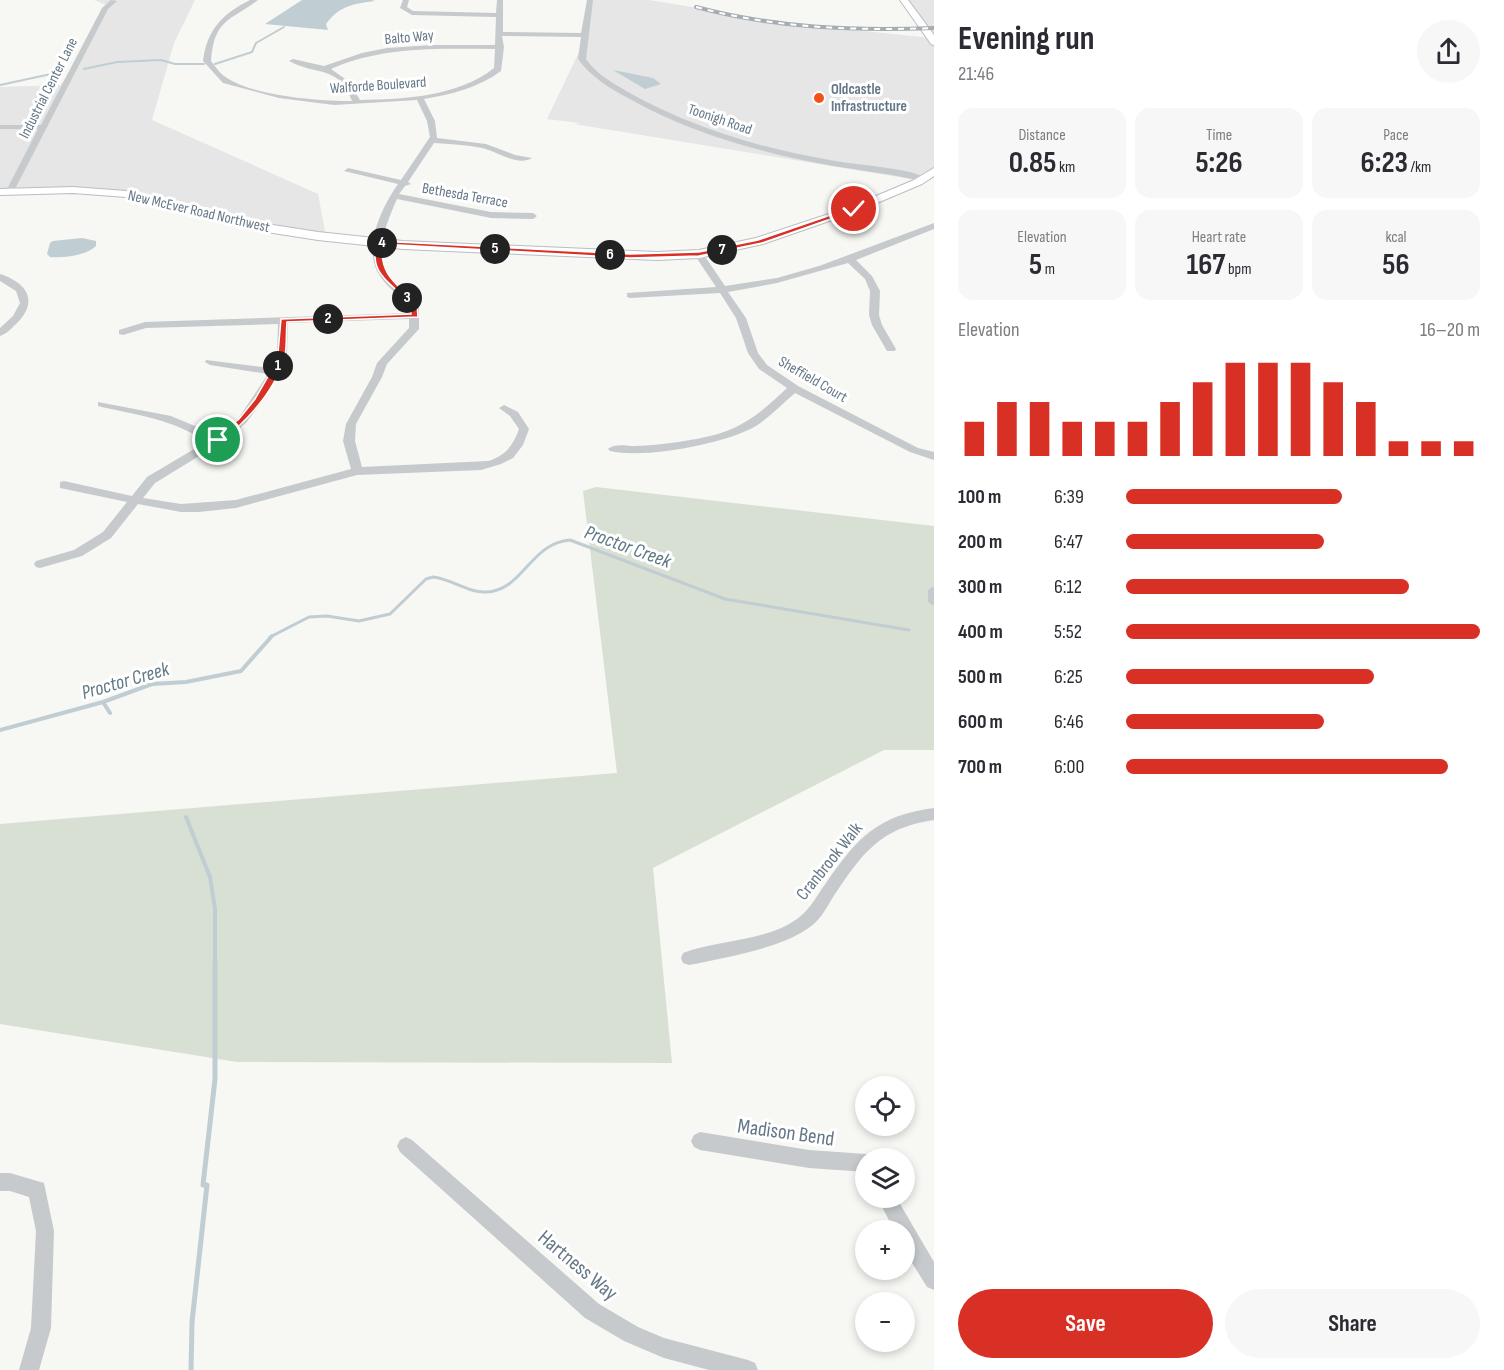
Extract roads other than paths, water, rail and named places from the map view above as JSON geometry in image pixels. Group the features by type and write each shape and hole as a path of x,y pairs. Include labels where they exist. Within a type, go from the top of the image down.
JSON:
{"street":[{"path":"406,0 403,8 410,13 500,15"},
{"name":"Walforde Boulevard","path":"249,1 232,11 218,24 207,61 217,74 238,86 321,102 357,103 422,97 463,90 490,78 498,69 500,0"},
{"name":"Toonigh Road","path":"590,0 586,10 582,59 596,75 636,101 700,129 775,150 929,175"},
{"path":"904,0 934,42"},
{"name":"Industrial Center Lane","path":"5,191 43,127 105,8 114,1"},
{"path":"500,34 584,36"},
{"name":"Balto Way","path":"324,69 358,56 420,48 500,47"},
{"path":"293,61 324,69 345,78 357,103"},
{"path":"357,471 349,441 351,424 377,377 382,363 414,329 414,305 383,274 378,262 379,242 397,197 436,140 440,130 422,97"},
{"path":"0,127 43,127"},
{"path":"436,140 486,146 514,156 528,158"},
{"path":"348,171 404,184"},
{"name":"New McEver Road Northwest","path":"5,191 73,190 126,194 248,225 318,236 379,242 630,256 699,254 759,242 854,209 929,175"},
{"name":"Bethesda Terrace","path":"397,197 491,215 532,216"},
{"path":"630,295 722,290 787,278 934,226"},
{"name":"Sheffield Court","path":"699,254 741,318 753,353 763,367 794,388 914,450 934,456"},
{"path":"848,258 869,278 875,291 874,315 877,325 891,349"},
{"path":"0,278 18,287 25,299 25,306 16,320 0,333"},
{"path":"123,332 145,325 415,316"},
{"path":"40,564 87,549 107,535 151,480 213,442 242,421 258,400 282,353 283,320"},
{"path":"210,362 274,372"},
{"path":"614,449 660,449 738,430 751,424 794,388"},
{"path":"102,404 167,418 198,431 213,442"},
{"path":"64,485 181,508 236,504 357,471 481,466 499,462 514,452 520,443 524,429 514,414 504,408"},
{"path":"934,590 934,602"},
{"name":"Cranbrook Walk","path":"689,958 741,946 800,925 817,909 855,854 875,833 900,820 934,814"},
{"name":"Madison Bend","path":"700,1141 809,1159 855,1162"},
{"name":"Hartness Way","path":"406,1146 592,1311 631,1334 664,1348 748,1370"},
{"path":"0,1182 10,1182 37,1190 45,1231 41,1328 29,1370"},
{"path":"915,1248 934,1280"}],"waterway":[{"path":"215,64 252,52 256,43 284,27"},
{"path":"84,69 117,62 161,60 175,64 204,64"},
{"path":"0,85 65,71"},
{"name":"Proctor Creek","path":"270,637 309,617 327,616 359,621 390,614 426,579 433,577 479,592 499,590 518,576 545,549 556,543 570,540 725,599 909,630"},
{"name":"Proctor Creek","path":"103,702 152,684 186,682 241,671 272,636"},
{"name":"Proctor Creek","path":"0,730 103,702"},
{"path":"103,702 110,713"},
{"path":"186,817 210,877 215,909 215,1079 203,1185 207,1185 192,1322 191,1370"}],"railway":[{"path":"696,7 785,24 874,29 934,28"}],"place":[{"name":"Oldcastle Infrastructure","path":"819,98"}]}
